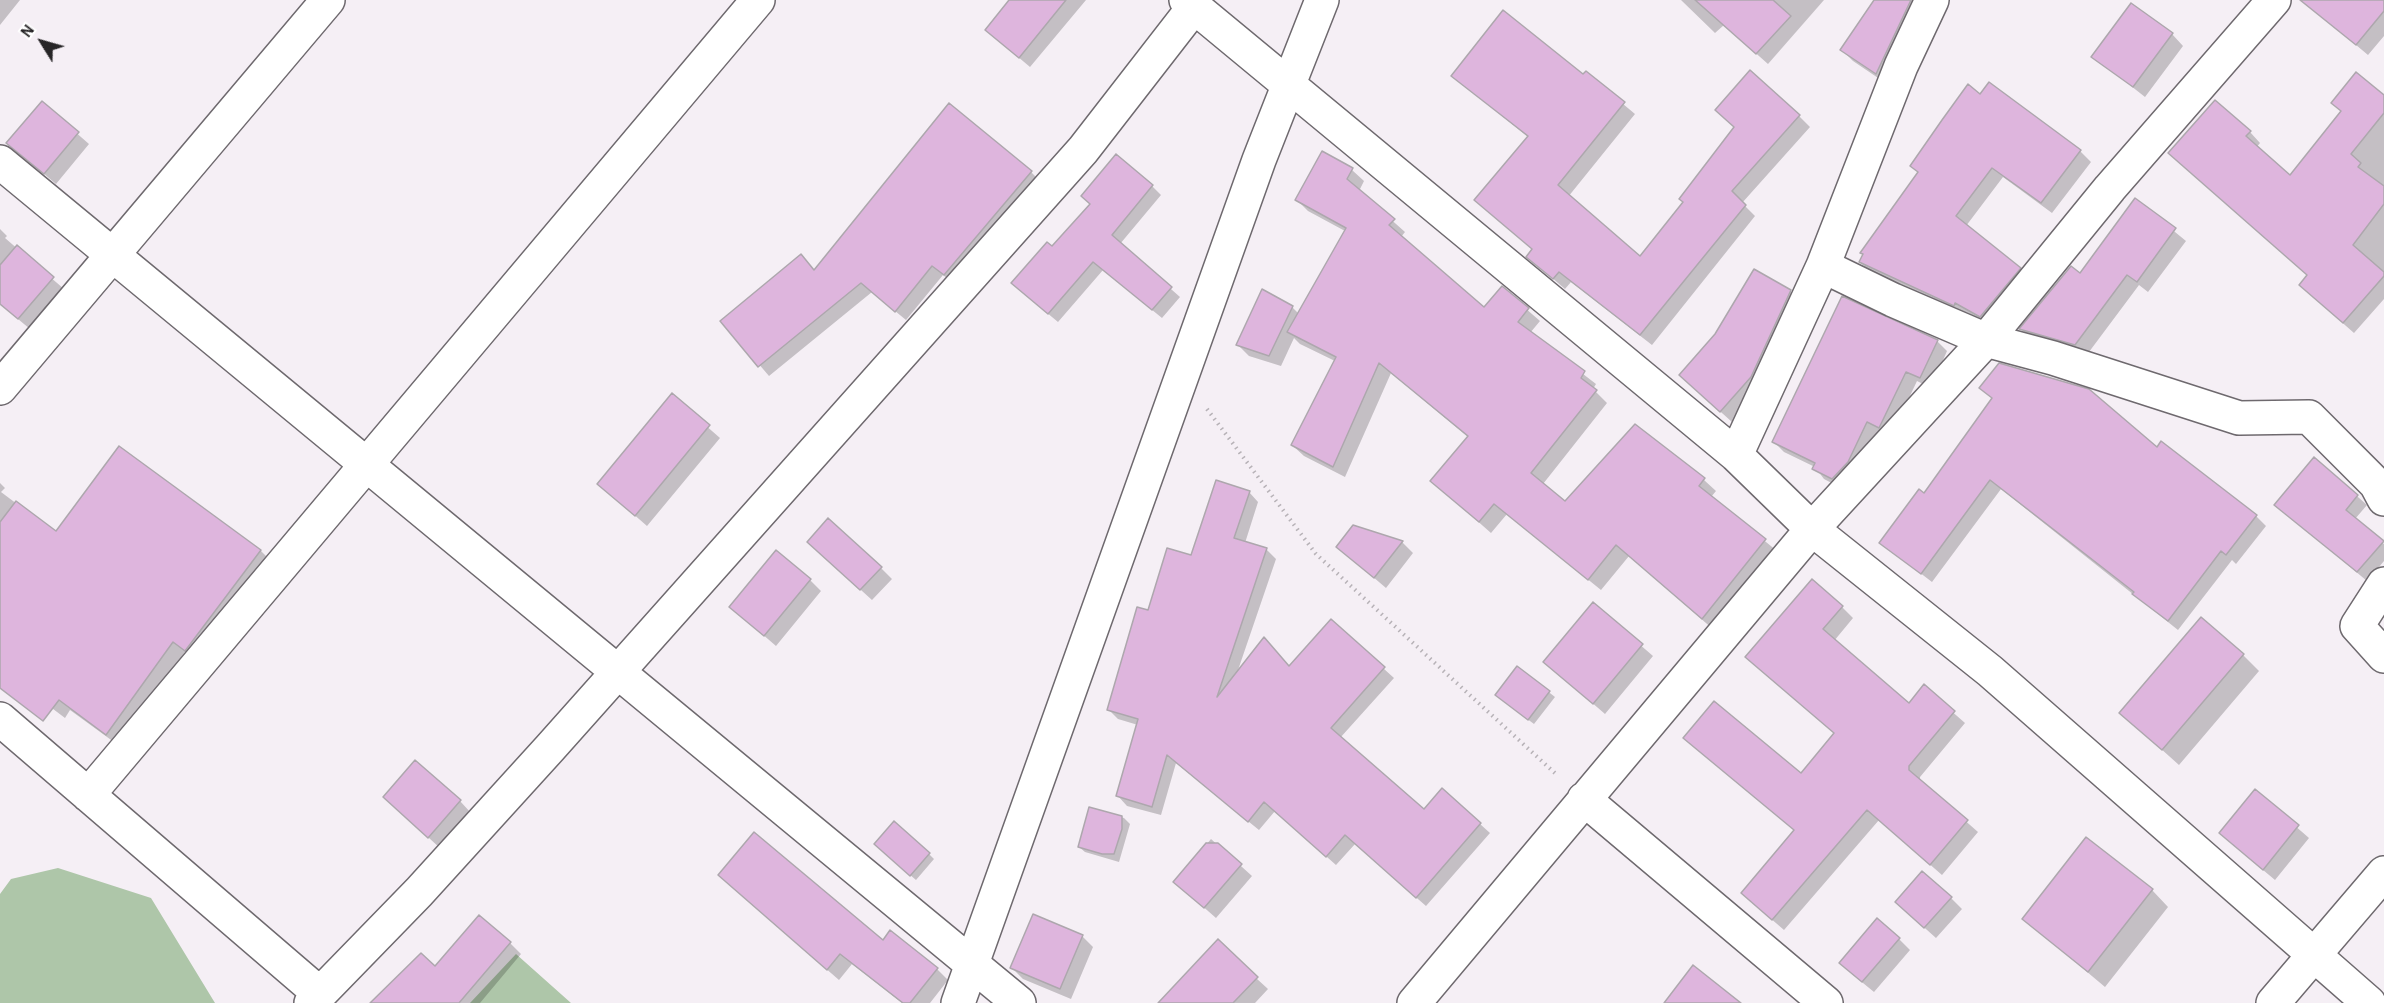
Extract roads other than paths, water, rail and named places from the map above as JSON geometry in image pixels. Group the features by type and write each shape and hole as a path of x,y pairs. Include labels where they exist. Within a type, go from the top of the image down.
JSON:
{"street":[{"path":"0,388 328,0"},
{"path":"88,795 758,0"},
{"path":"958,1003 1259,160 1322,0"},
{"path":"1736,455 1823,266 1901,66 1932,0"},
{"path":"1414,1003 1812,529 1986,340 2110,188 2274,0"},
{"path":"0,719 316,999 419,892 1083,150 1190,3 1288,87 1380,158 1736,455 1812,529 1990,671 2369,1003"},
{"path":"0,162 1019,1003"},
{"path":"1823,266 1893,300 1986,340 2054,358 2239,418 2309,417 2376,484 2384,499"},
{"path":"2384,584 2357,626 2384,656"},
{"path":"1584,799 1826,1003"},
{"path":"2273,1003 2384,873"}]}
